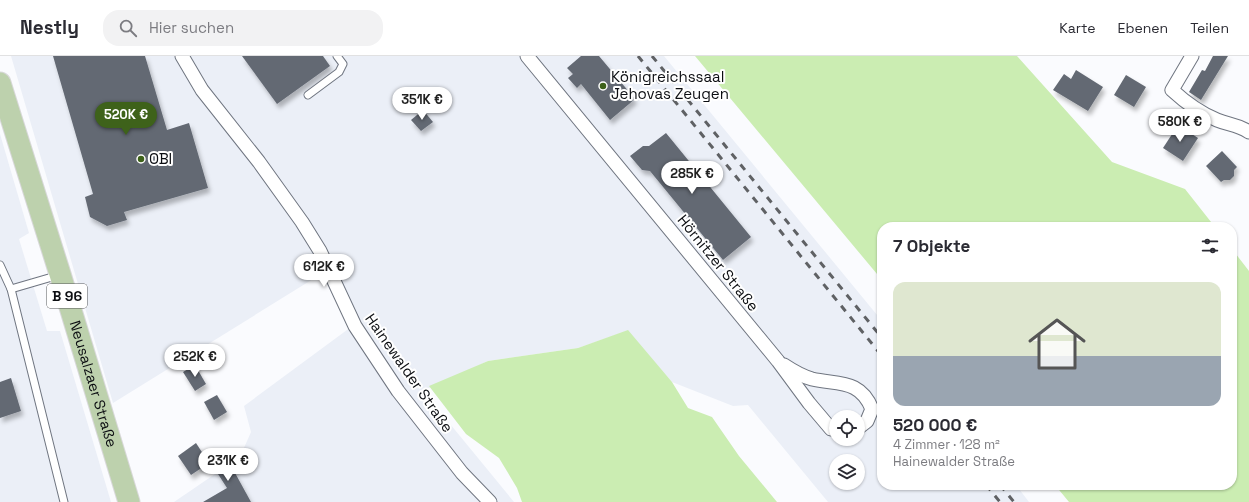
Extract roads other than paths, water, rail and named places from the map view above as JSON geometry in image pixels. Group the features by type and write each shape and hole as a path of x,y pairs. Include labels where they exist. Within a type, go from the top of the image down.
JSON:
{"main road":[{"name":"Neusalzaer Straße","path":"0,84 60,274 129,502"}],"street":[{"name":"Hainewalder Straße","path":"182,56 202,90 259,162 302,222 320,251 355,326 398,390 462,473 490,502"},
{"name":"Hörnitzer Straße","path":"527,56 778,361 829,427"},
{"path":"1192,56 1172,90 1184,101 1199,111 1217,120 1240,126 1249,132"},
{"name":"Hörnitzer Straße","path":"778,361 798,374 812,379 854,387 865,395 872,409 865,423"}],"lane":[{"path":"308,95 339,72 343,64 337,56"},
{"path":"0,264 11,290 64,502"},
{"path":"11,290 60,274"}],"railway":[{"path":"638,56 877,350"},
{"path":"652,56 877,332"},
{"path":"990,490 1000,502"},
{"path":"1004,490 1014,502"}],"place":[{"name":"Königreichssaal Jehovas Zeugen","path":"603,86"},
{"name":"OBI","path":"141,159"}]}
